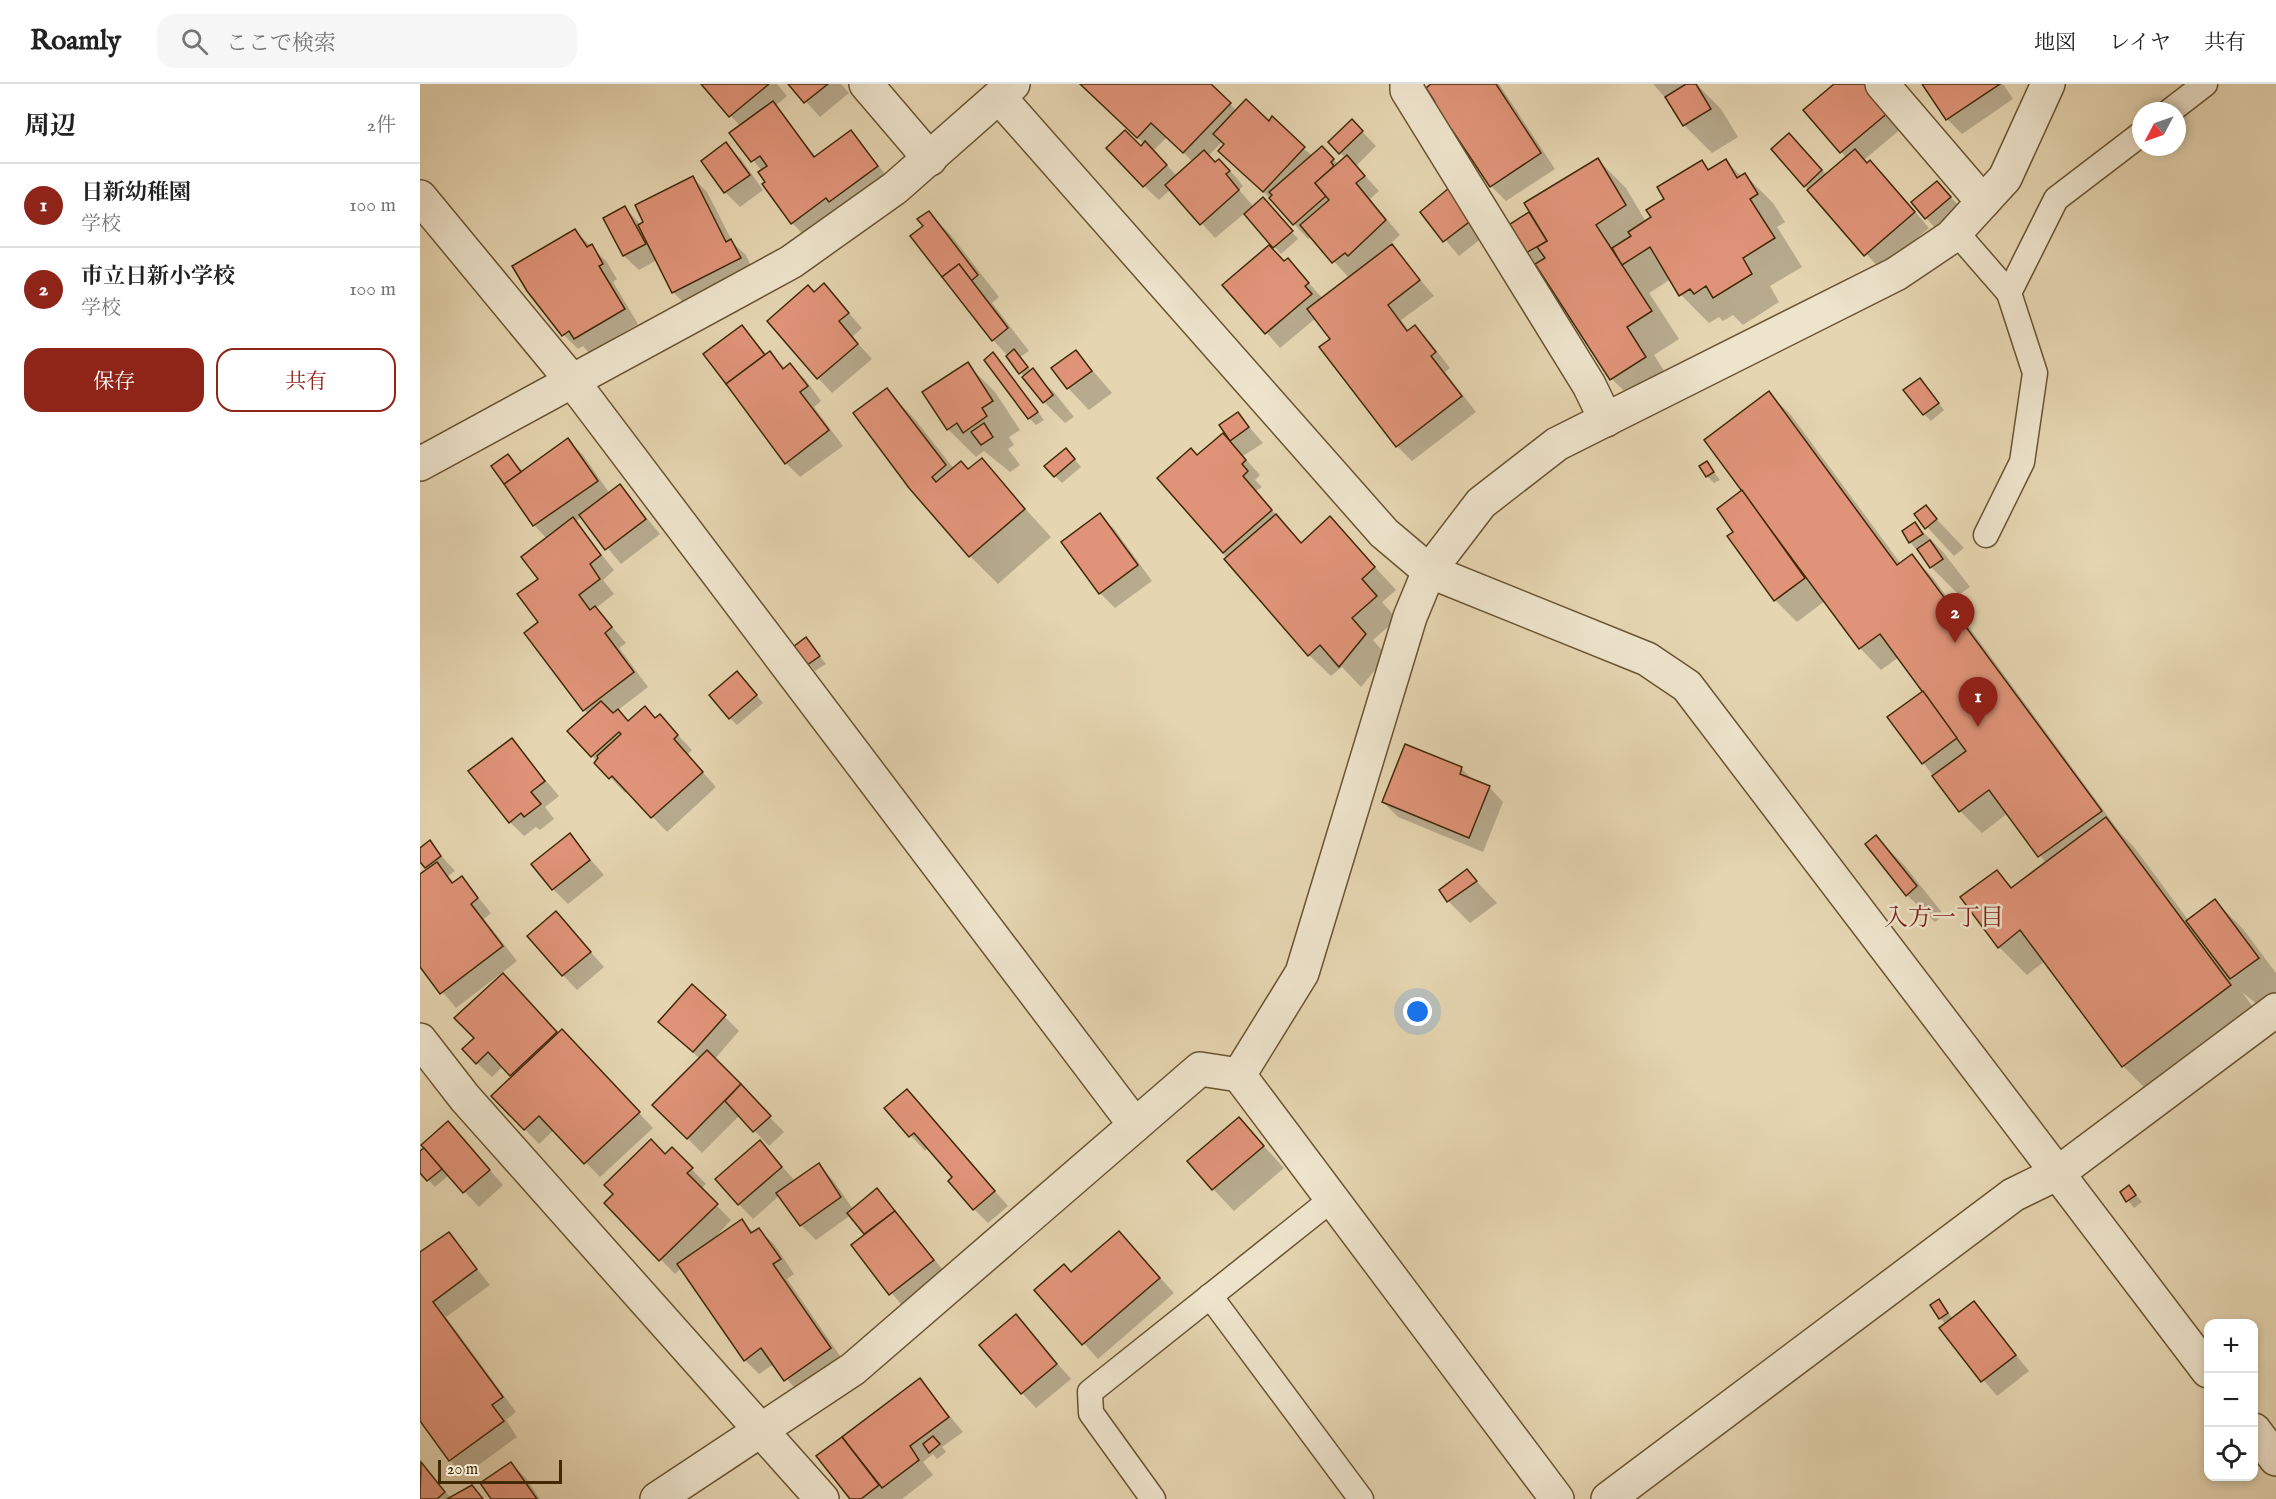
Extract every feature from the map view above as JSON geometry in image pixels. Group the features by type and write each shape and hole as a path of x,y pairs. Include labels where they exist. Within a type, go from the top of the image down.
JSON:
{"street":[{"path":"866,84 930,159"},
{"path":"1407,84 1407,90 1588,385 1606,420"},
{"path":"1882,84 1983,202"},
{"path":"1239,1075 1302,973 1410,617 1429,572 1481,503 1557,444 1896,274 1956,232 2005,178 2048,84"},
{"path":"420,464 791,262 895,188 1006,91 1384,533 1429,572 1647,659 1687,686 2204,1366"},
{"path":"420,197 573,382 1135,1125"},
{"path":"1608,1499 2013,1195 2058,1173 2276,1010"},
{"path":"420,1040 465,1098 822,1499"},
{"path":"657,1499 853,1369 1200,1069 1239,1075 1557,1499"},
{"path":"2258,1436 2276,1459"}],"lane":[{"path":"2182,102 2205,84"},
{"path":"2009,293 2056,199 2132,141"},
{"path":"1956,232 2009,293 2035,373 2022,462 1986,535"},
{"path":"1154,1499 1091,1413 1090,1392 1332,1199"},
{"path":"1210,1296 1361,1499"}],"building":[{"path":"701,84 769,84 729,117"},
{"path":"788,84 828,84 804,103"},
{"path":"1080,84 1211,84 1231,103 1183,153 1151,123 1137,138"},
{"path":"1431,84 1496,84 1541,153 1490,187 1452,130 1447,132 1429,106 1435,102 1426,88"},
{"path":"1686,84 1696,84 1711,109 1683,126 1665,97"},
{"path":"1834,84 1867,84 1890,111 1840,153 1803,110"},
{"path":"1922,84 2000,84 1946,120"},
{"path":"1246,99 1269,121 1272,116 1305,147 1263,192 1218,151 1224,144 1213,134"},
{"path":"773,101 814,157 851,130 878,166 829,202 826,198 791,224 762,184 765,182 758,172 767,166 760,156 751,162 729,133"},
{"path":"1352,119 1363,131 1339,154 1328,142"},
{"path":"1125,130 1141,146 1145,141 1167,165 1143,187 1106,148"},
{"path":"1789,133 1822,170 1804,187 1771,149"},
{"path":"726,142 750,175 724,193 701,161"},
{"path":"1322,146 1334,159 1331,162 1334,166 1315,183 1326,196 1293,225 1269,198 1272,195 1269,192"},
{"path":"1855,149 1867,163 1870,160 1915,212 1864,256 1807,190"},
{"path":"1204,150 1215,162 1219,159 1230,171 1226,174 1239,190 1200,225 1165,185"},
{"path":"1347,155 1365,176 1356,183 1386,220 1348,256 1345,253 1332,263 1300,225 1329,200 1315,183"},
{"path":"1598,158 1626,205 1596,225 1652,311 1627,327 1646,357 1610,380 1535,264 1545,258 1537,247 1547,241 1524,203"},
{"path":"1726,159 1737,178 1745,173 1758,194 1750,199 1775,238 1743,258 1752,274 1713,298 1706,286 1694,294 1690,289 1679,296 1650,247 1622,265 1612,248 1631,236 1628,232 1651,217 1646,210 1664,199 1657,187 1702,160 1708,170"},
{"path":"693,176 726,242 731,239 741,258 672,293 638,225 643,222 635,205"},
{"path":"1937,181 1951,197 1925,219 1911,202"},
{"path":"1449,188 1473,219 1443,242 1420,212"},
{"path":"1263,197 1293,231 1273,248 1244,214"},
{"path":"625,206 646,244 623,256 603,218"},
{"path":"929,211 978,275 971,281 959,264 942,277 910,236 923,226 917,219"},
{"path":"1529,212 1547,241 1524,254 1507,226"},
{"path":"575,229 587,247 592,244 603,264 599,266 625,309 574,339 569,331 562,336 527,291 512,266"},
{"path":"1392,244 1420,280 1388,305 1407,331 1415,325 1436,352 1431,356 1462,396 1396,447 1319,347 1330,339 1307,309"},
{"path":"1269,245 1284,261 1288,258 1309,283 1305,286 1312,294 1265,334 1222,285"},
{"path":"959,264 1008,328 992,341 942,277"},
{"path":"824,283 849,313 839,321 858,344 817,379 767,321 808,285 814,292"},
{"path":"742,325 765,355 726,384 703,354"},
{"path":"1014,349 1028,367 1019,374 1006,356"},
{"path":"1076,350 1092,371 1067,389 1051,368"},
{"path":"770,351 783,369 790,363 808,386 800,392 829,430 785,464 726,384"},
{"path":"993,352 1038,412 1028,419 984,360"},
{"path":"968,362 993,401 982,408 987,416 963,433 957,423 947,430 922,392"},
{"path":"1033,368 1053,395 1043,403 1022,377"},
{"path":"1920,378 1939,403 1923,415 1903,390"},
{"path":"887,388 946,465 932,477 936,482 961,461 968,469 982,458 1025,509 969,557 909,488 853,413"},
{"path":"1769,391 1897,565 1912,554 2102,811 2038,857 1989,790 1959,812 1932,776 1966,751 1880,634 1859,649 1704,440"},
{"path":"1238,412 1249,427 1230,441 1219,425"},
{"path":"984,423 993,437 981,445 971,432"},
{"path":"1223,433 1246,460 1242,464 1248,471 1243,476 1272,510 1223,553 1157,478 1191,448 1197,455"},
{"path":"568,438 598,481 533,526 504,484"},
{"path":"1066,448 1075,459 1054,477 1044,466"},
{"path":"508,454 521,472 504,484 491,466"},
{"path":"1707,461 1714,472 1706,477 1699,466"},
{"path":"620,484 646,519 605,550 579,515"},
{"path":"1742,490 1805,578 1774,601 1727,536 1733,532 1717,509"},
{"path":"1926,505 1937,519 1925,529 1914,514"},
{"path":"1100,513 1138,565 1099,594 1061,542"},
{"path":"1276,514 1301,543 1330,516 1375,567 1362,579 1377,596 1352,618 1366,634 1339,667 1320,645 1308,656 1224,559"},
{"path":"573,517 601,555 590,564 600,579 579,595 590,610 595,606 612,627 605,633 634,672 583,711 524,633 538,622 517,594 538,579 521,557"},
{"path":"1915,522 1923,534 1909,543 1902,531"},
{"path":"1930,540 1943,559 1930,568 1917,549"},
{"path":"806,637 820,656 807,665 793,647"},
{"path":"737,671 757,695 729,719 709,695"},
{"path":"1923,691 1957,738 1922,764 1887,717"},
{"path":"601,701 613,713 618,709 628,721 645,706 655,718 660,714 678,735 674,739 703,772 651,818 612,776 609,779 594,763 597,756 621,734 619,732 591,757 567,731"},
{"path":"512,738 545,781 531,792 541,804 524,817 521,813 509,823 468,771"},
{"path":"1405,744 1462,767 1460,774 1490,786 1469,838 1382,802"},
{"path":"2106,817 2231,985 2122,1067 2020,930 1998,948 1960,897 1997,870 2011,888"},
{"path":"570,833 590,860 552,890 531,864"},
{"path":"1876,835 1917,886 1906,896 1865,844"},
{"path":"430,840 441,856 425,868 420,862 420,848"},
{"path":"437,862 452,883 462,876 478,898 471,904 503,946 440,994 420,967 420,874"},
{"path":"1467,869 1477,881 1447,902 1439,890"},
{"path":"2215,899 2259,958 2230,979 2186,921"},
{"path":"556,911 591,952 562,976 527,936"},
{"path":"503,973 557,1032 510,1076 488,1052 476,1064 462,1049 474,1038 454,1018"},
{"path":"692,984 726,1015 693,1052 658,1022"},
{"path":"562,1029 640,1112 584,1164 539,1116 524,1130 491,1096"},
{"path":"707,1050 741,1084 687,1139 652,1105"},
{"path":"741,1084 771,1116 753,1132 725,1101"},
{"path":"907,1089 995,1191 973,1210 948,1181 952,1177 914,1133 909,1137 884,1108"},
{"path":"1239,1117 1264,1146 1212,1190 1187,1161"},
{"path":"448,1121 490,1170 463,1193 421,1145"},
{"path":"651,1139 665,1154 672,1147 693,1168 687,1173 718,1204 659,1261 604,1203 613,1194 604,1185"},
{"path":"760,1140 782,1167 738,1205 715,1179"},
{"path":"424,1148 442,1169 427,1181 420,1173 420,1151"},
{"path":"819,1163 841,1197 800,1226 776,1193"},
{"path":"2129,1185 2136,1195 2126,1202 2120,1192"},
{"path":"877,1188 895,1211 864,1234 847,1213"},
{"path":"895,1211 934,1260 889,1295 851,1245"},
{"path":"742,1219 751,1233 759,1228 781,1259 773,1264 831,1348 784,1381 761,1348 744,1361 677,1264"},
{"path":"1119,1231 1160,1278 1082,1345 1034,1290 1064,1264 1071,1272"},
{"path":"449,1232 477,1269 433,1302 503,1397 492,1405 504,1421 449,1461 420,1421 420,1252"},
{"path":"1939,1299 1948,1313 1939,1319 1930,1305"},
{"path":"1974,1301 2016,1355 1981,1382 1939,1328"},
{"path":"1016,1314 1057,1364 1021,1394 979,1345"},
{"path":"920,1378 949,1417 910,1446 919,1460 882,1488 842,1437"},
{"path":"933,1436 940,1444 929,1453 923,1444"},
{"path":"842,1437 879,1485 861,1499 850,1499 816,1456"},
{"path":"421,1462 445,1492 437,1499 420,1499"},
{"path":"511,1462 537,1499 491,1499 480,1483"},
{"path":"472,1485 483,1499 447,1499"}],"place":[{"name":"市立日新小学校","path":"1955,643"},
{"name":"日新幼稚園","path":"1978,727"}],"district":[{"name":"入方一丁目","path":"1944,917"}]}
